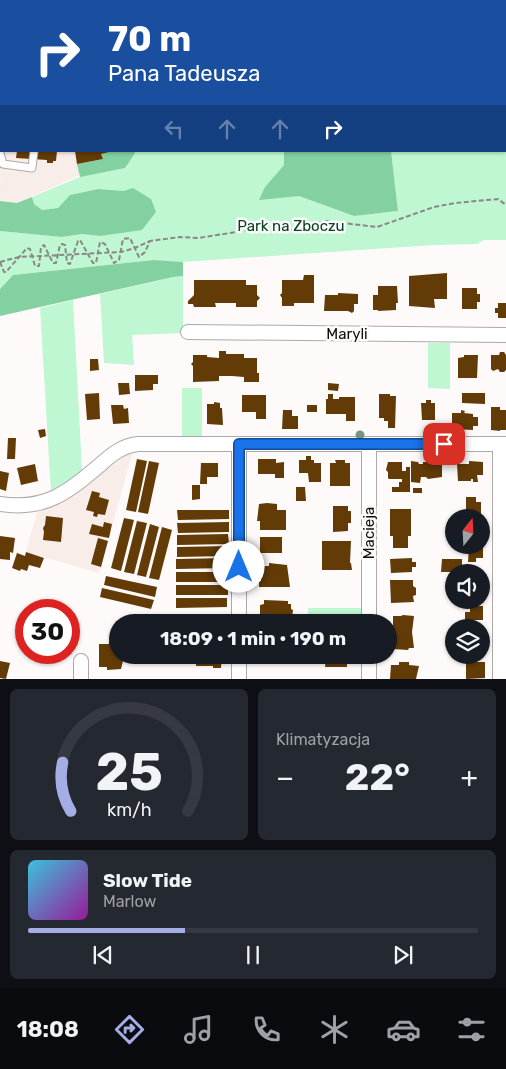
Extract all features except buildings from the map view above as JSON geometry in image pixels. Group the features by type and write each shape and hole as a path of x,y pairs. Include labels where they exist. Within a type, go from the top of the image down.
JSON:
{"street":[{"name":"Maryli","path":"188,332 506,335"},
{"path":"239,444 239,614"},
{"name":"Macieja","path":"369,444 369,614"},
{"path":"0,504 33,504 56,497 72,488 115,451 130,445 503,444 500,679"},
{"path":"81,661 81,679"},
{"path":"239,664 239,679"},
{"path":"370,664 370,679"}],"lane":[{"path":"0,153 3,164 32,168 34,152"}],"path":[{"path":"150,241 145,252 139,257 135,248 130,238 123,238 120,252 120,260 114,263 109,253 105,244 100,242 98,254 96,263 93,263 88,254 80,240 78,241 74,254 70,264 68,263 66,254 65,245 62,244 60,245 59,254 56,263 52,263 49,255 44,246 41,248 40,256 39,266 35,266 32,257 30,249 26,248 19,257 6,272 4,272 0,262 19,257 32,257 40,256 49,255 59,254 66,254 74,254 88,254 98,254 109,253 120,252 135,248 150,241 180,237 198,238 255,229 283,232 326,221 360,227 377,227 434,206 455,203 498,199 506,205"}],"shaded area":[{"path":"0,152 132,152 17,203 0,201"},
{"path":"133,451 99,573 26,552 37,512 61,504 87,486 114,462"}],"green space":[{"path":"106,152 135,153 125,168 80,177 77,164 103,159 101,154"},
{"name":"Park na Zboczu","path":"133,152 284,152 284,165 265,187 299,196 354,216 398,211 391,152 506,152 506,240 484,240 477,244 433,245 183,262 154,260 13,275 0,289 0,231 62,237 82,234 100,236 149,220 156,212 124,191 98,189 70,195 58,208 41,210 34,204 32,197 82,176 125,168"},
{"path":"284,152 391,152 398,211 354,216 299,196 259,200 265,187 284,165"},
{"path":"133,188 151,199 156,212 142,230 100,236 82,234 62,237 0,231 0,201 17,203 32,197 34,204 42,210 58,208 70,195 98,189 124,191"},
{"path":"154,260 183,262 183,276 0,316 0,289 13,275"},
{"path":"183,276 183,333 132,335 134,365 104,363 100,294"},
{"path":"73,300 82,470 62,489 51,493 40,308"},
{"path":"428,343 450,343 450,389 428,388"},
{"path":"182,388 202,388 202,437 182,437"},
{"path":"308,608 361,608 361,614 308,614"}],"route":[{"path":"239,567 239,444 444,444"}]}
